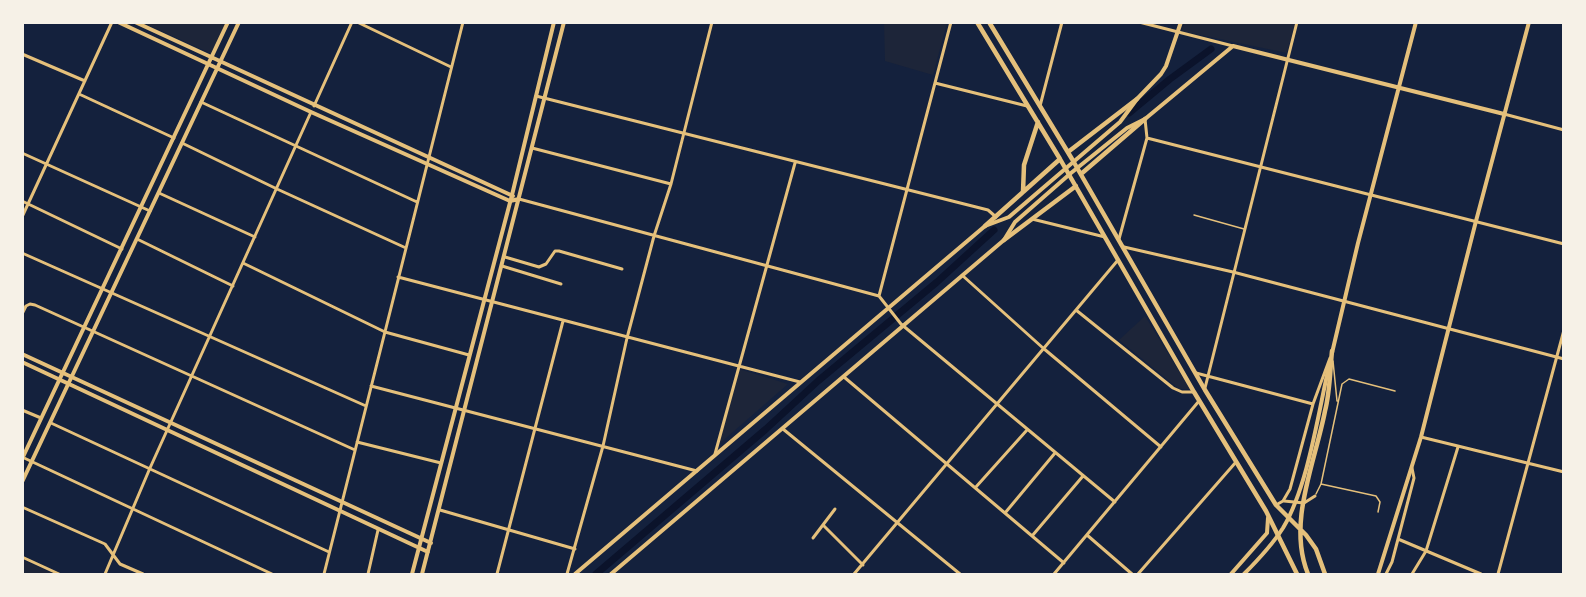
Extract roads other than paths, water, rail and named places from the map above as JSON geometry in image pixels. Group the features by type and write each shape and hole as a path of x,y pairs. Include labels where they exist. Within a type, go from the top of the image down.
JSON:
{"main road":[{"path":"977,22 1076,186 1199,401 1278,531 1297,574"},
{"path":"990,22 1081,174 1205,390 1276,505 1306,535 1316,549 1325,574"},
{"path":"1068,152 1137,99"},
{"path":"1081,174 1146,119"},
{"path":"1023,192 1024,165 1038,122"},
{"path":"985,226 1060,159"},
{"path":"1004,240 1076,186"},
{"path":"1308,574 1300,546 1299,522 1326,409 1332,351"}],"street":[{"path":"22,217 112,22"},
{"path":"118,22 510,201 519,199"},
{"path":"135,22 519,199 879,296 902,325 1115,502"},
{"path":"228,22 23,458 272,574"},
{"path":"22,482 238,22"},
{"path":"314,106 354,22 451,67"},
{"path":"324,574 463,22"},
{"path":"412,574 512,195 554,22"},
{"path":"422,574 564,22"},
{"path":"567,574 603,446 627,338 654,236 671,184 712,23 706,22"},
{"path":"879,296 951,22"},
{"path":"1040,106 1062,22"},
{"path":"1139,22 1563,130"},
{"path":"575,574 801,382 889,311 985,226 1009,217 1123,119 1137,99 1161,74 1181,22"},
{"path":"1205,390 1297,22"},
{"path":"1244,574 1282,529 1295,504 1304,474 1343,302 1416,22"},
{"path":"1378,574 1421,437 1529,22"},
{"path":"611,574 844,377 902,325 963,276 1004,240 1015,222 1071,173 1132,125 1146,119 1233,46"},
{"path":"22,54 85,81"},
{"path":"935,83 1028,106"},
{"path":"79,94 174,138"},
{"path":"536,96 988,210 996,216"},
{"path":"201,102 417,202"},
{"path":"105,574 150,468 311,112"},
{"path":"1146,119 1147,138 1120,244 1563,359"},
{"path":"1147,138 1563,244"},
{"path":"182,142 406,249"},
{"path":"532,147 671,184"},
{"path":"22,153 150,211"},
{"path":"715,456 795,163"},
{"path":"159,193 255,237"},
{"path":"22,201 122,249"},
{"path":"1031,219 1106,238"},
{"path":"137,239 233,286"},
{"path":"505,257 539,267 546,264 555,251 559,251 622,269"},
{"path":"22,253 366,406"},
{"path":"854,574 898,525 996,404 1118,260"},
{"path":"243,263 385,332 469,355"},
{"path":"502,266 561,284"},
{"path":"963,276 1043,348 1161,447"},
{"path":"398,278 801,382"},
{"path":"22,314 26,306 30,304 355,450"},
{"path":"1076,310 1173,388 1182,392 1194,392"},
{"path":"497,574 563,321"},
{"path":"1498,574 1563,330"},
{"path":"1276,505 1282,501 1290,489 1313,404 1332,351"},
{"path":"22,354 431,543"},
{"path":"22,362 428,552"},
{"path":"1196,373 1313,404"},
{"path":"844,377 1064,563"},
{"path":"371,386 697,471"},
{"path":"1054,574 1199,401"},
{"path":"22,410 42,419"},
{"path":"51,423 329,552"},
{"path":"783,429 960,574"},
{"path":"975,488 1027,430"},
{"path":"1421,437 1563,472"},
{"path":"357,442 441,463"},
{"path":"1412,574 1426,551 1458,447"},
{"path":"1005,513 1055,453"},
{"path":"1138,574 1236,462"},
{"path":"1386,574 1414,478 1412,468"},
{"path":"1032,536 1083,476"},
{"path":"1282,501 1304,503 1315,496"},
{"path":"22,507 105,544 120,564 143,574"},
{"path":"813,538 835,509"},
{"path":"440,510 575,549"},
{"path":"1231,574 1267,533 1269,522 1266,511"},
{"path":"823,525 863,565"},
{"path":"368,574 378,529"},
{"path":"1087,535 1132,574"},
{"path":"1398,539 1481,574"},
{"path":"22,557 59,574"}],"lane":[{"path":"1194,215 1244,229"},
{"path":"1332,351 1337,405"},
{"path":"1315,496 1321,484 1337,405 1345,380 1349,379 1395,391"},
{"path":"1321,484 1376,496 1380,502 1378,512"}],"waterway":[{"path":"1129,113 1211,49"},
{"path":"596,574 766,429 818,381 937,282 994,230"}]}
